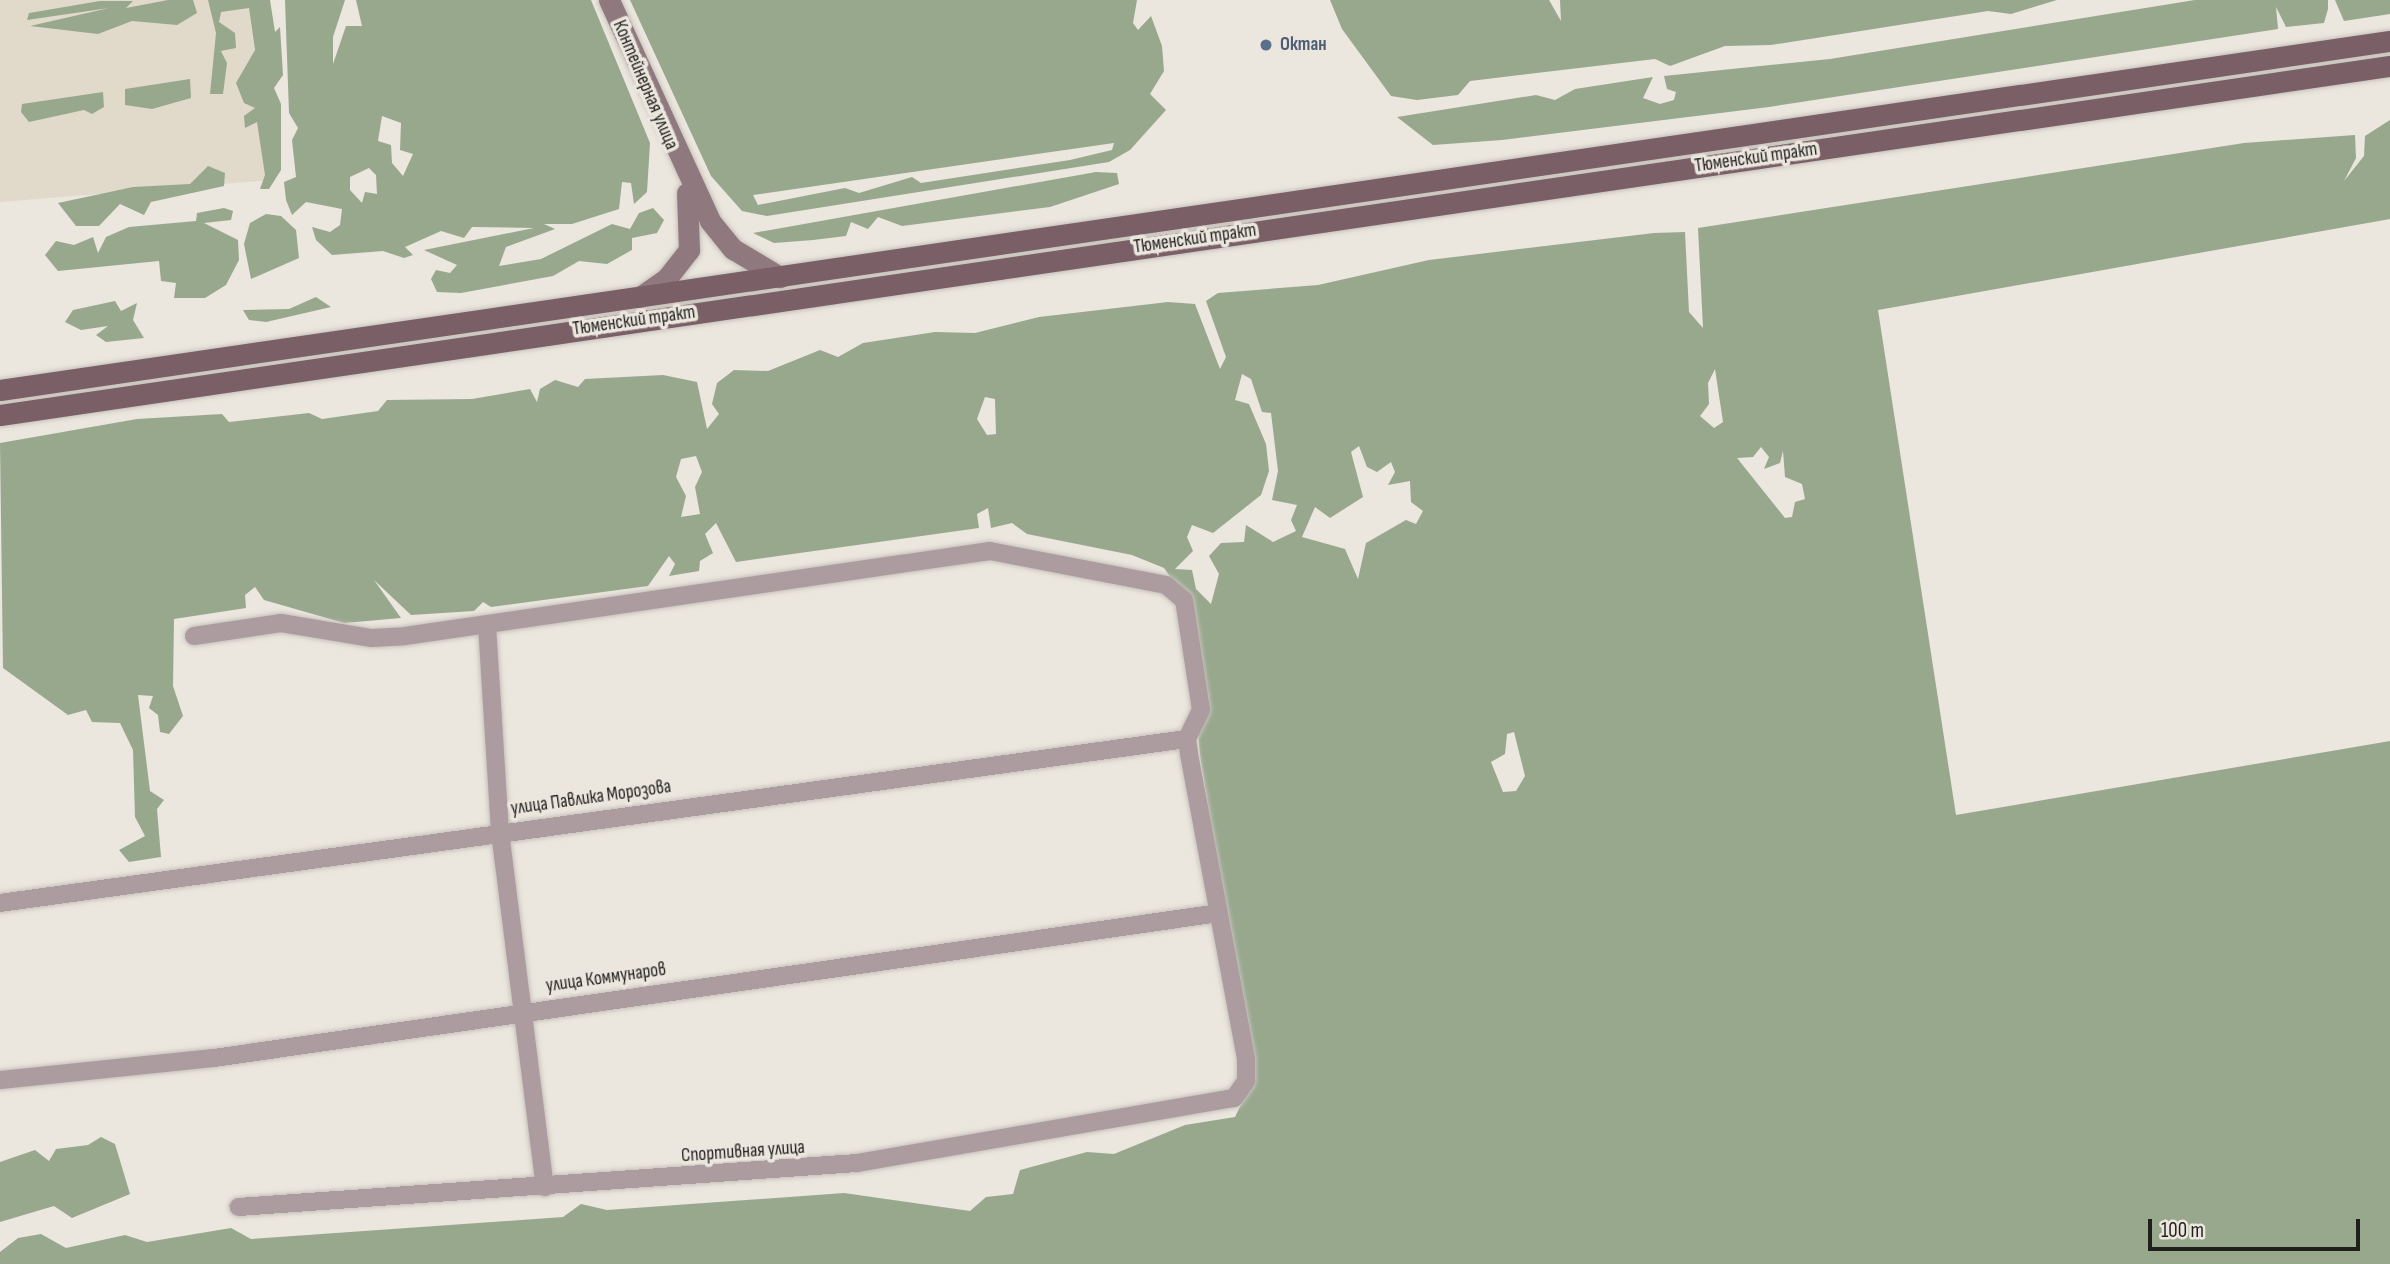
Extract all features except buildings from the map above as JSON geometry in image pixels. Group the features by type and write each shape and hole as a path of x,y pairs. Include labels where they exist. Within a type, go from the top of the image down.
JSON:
{"main road":[{"name":"Тюменский тракт","path":"0,390 2390,41"},
{"name":"Тюменский тракт","path":"0,415 2390,66"}],"street":[{"name":"Контейнерная улица","path":"609,0 681,171 721,237 780,277"},
{"name":"Контейнерная улица","path":"640,297 667,278 689,250 692,215 681,171"},
{"path":"194,635 281,623 372,638 487,625 966,553 1030,555 1178,592 1201,710 1188,739 1219,913"},
{"path":"487,625 500,832 545,1187"},
{"name":"улица Павлика Морозова","path":"0,903 1188,739"},
{"name":"улица Коммунаров","path":"0,1080 214,1058 1219,913"},
{"name":"Спортивная улица","path":"239,1207 857,1163 1234,1098 1242,1090 1246,1059 1219,913"}],"shaded area":[{"path":"0,0 248,0 271,180 0,202"}],"green space":[{"path":"168,0 193,0 197,13 177,25 132,21 98,34 30,26 109,8 27,20 29,13 100,1 133,1 126,8"},
{"path":"208,0 270,0 275,32 280,27 283,75 274,88 281,104 281,170 269,189 260,189 265,175 257,122 245,128 244,116 255,108 244,103 236,83 255,50 249,8 221,12 219,22 235,33 236,48 221,51 227,63 223,94 210,94 216,33"},
{"path":"285,0 345,0 333,37 333,64 346,26 362,26 356,0 591,0 650,143 647,192 634,204 631,183 622,182 619,209 572,224 544,224 555,229 506,247 499,266 541,259 612,224 630,229 639,213 653,208 664,220 657,233 632,238 632,250 607,264 579,261 553,276 461,293 437,292 431,279 436,270 450,273 457,265 424,250 534,228 472,227 464,238 441,231 405,247 413,255 404,258 383,251 332,255 316,240 312,227 330,232 340,225 342,209 306,202 292,215 286,200 284,182 296,177 292,140 298,128 289,113","holes":["382,116 401,123 400,150 413,154 403,176 392,163 391,145 378,141","369,168 376,175 377,194 365,192 362,203 350,190 350,177"]},
{"path":"630,0 1137,0 1133,23 1138,30 1151,16 1162,46 1164,71 1150,94 1166,110 1130,150 1109,162 767,216 742,211 711,176","holes":["1114,143 1112,150 1070,160 921,183 912,177 859,193 845,188 758,205 753,195"]},
{"path":"1330,0 1549,0 1561,21 1560,0 2057,0 2011,14 1988,11 1771,45 1725,46 1670,66 1655,59 1470,81 1458,95 1417,100 1391,96 1342,29"},
{"path":"2195,0 2328,0 2328,9 2324,23 2286,27 2276,7 2278,29 1769,107 1502,140 1433,145 1397,117 1536,95 1555,100 1575,89 1653,77 1643,98 1660,104 1674,100 1676,92 1667,89 1664,76 1830,59"},
{"path":"2335,0 2390,0 2390,14 2344,21"},
{"path":"190,79 191,98 152,109 125,105 125,89"},
{"path":"103,92 104,107 92,114 84,110 29,122 21,112 22,104"},
{"path":"2390,120 2390,219 1878,310 1956,815 2390,741 2390,1264 0,1264 0,1252 18,1238 41,1234 66,1248 125,1235 147,1242 231,1228 251,1239 563,1217 581,1204 607,1210 844,1193 970,1211 986,1197 1013,1194 1020,1170 1087,1152 1114,1154 1185,1125 1235,1117 1252,1082 1200,755 1187,600 1164,568 1132,555 1027,534 1012,523 991,528 988,508 977,514 979,528 736,562 716,523 705,534 713,553 700,561 699,571 669,576 675,564 669,556 648,586 491,607 483,602 474,611 411,615 374,580 401,618 344,623 264,600 255,587 245,595 246,608 174,619 173,686 183,716 169,734 160,732 158,715 149,708 153,696 138,695 150,791 164,800 157,809 161,857 129,862 119,850 145,836 135,817 133,750 120,723 92,722 86,710 68,715 3,668 0,443 137,419 222,414 229,422 309,413 322,419 378,411 387,400 472,399 530,389 537,402 540,389 555,380 578,387 585,379 663,375 697,382 707,429 719,414 712,404 717,383 734,370 768,371 820,350 838,357 863,343 935,332 975,333 1039,317 1168,302 1195,304 1220,369 1226,357 1206,301 1218,293 1318,285 1429,260 1654,233 1685,232 1689,312 1703,328 1698,228 2244,143 2355,135 2356,158 2344,181 2364,156 2365,136","holes":["1715,369 1723,422 1714,428 1700,416 1709,404 1708,383","1242,374 1251,379 1262,412 1271,413 1278,471 1272,500 1297,505 1291,520 1296,531 1273,542 1246,525 1244,542 1221,543 1209,556 1219,574 1211,604 1196,589 1192,570 1175,569 1193,551 1187,537 1192,525 1213,533 1261,495 1269,471 1266,444 1249,404 1235,400","985,397 995,399 996,434 987,435 977,419","1359,446 1367,467 1377,472 1391,462 1395,472 1388,485 1410,481 1411,502 1423,511 1416,524 1406,520 1366,543 1358,579 1345,549 1302,537 1315,507 1330,518 1363,497 1351,452","1761,447 1769,457 1764,469 1780,463 1783,451 1785,477 1802,484 1805,499 1795,502 1792,517 1785,518 1737,458 1753,457","696,456 702,472 695,487 700,514 681,517 686,496 676,477 681,459","1514,732 1525,776 1516,791 1503,792 1491,762 1505,754 1507,734"]},
{"path":"208,166 225,173 224,186 151,202 144,215 120,204 99,226 76,226 58,203 133,187 190,184"},
{"path":"1096,172 1117,173 1119,184 1050,207 902,226 878,217 868,229 851,222 846,236 813,240 774,243 753,233"},
{"path":"224,208 233,211 231,220 204,223 238,240 239,260 226,285 205,298 174,298 176,283 161,281 159,261 58,271 45,255 56,241 74,245 93,237 98,253 106,237 129,227 196,221 197,213"},
{"path":"266,214 281,216 296,230 299,258 251,279 244,244 250,223"},
{"path":"316,297 331,307 266,322 249,320 243,310 289,309"},
{"path":"115,301 121,311 137,303 133,320 144,338 106,342 96,335 108,326 81,330 65,322 73,310"},
{"path":"101,1137 115,1144 130,1194 72,1218 54,1206 0,1222 0,1162 35,1150 49,1161 56,1149 88,1145"}],"place":[{"name":"Октан","path":"1266,45"}]}
